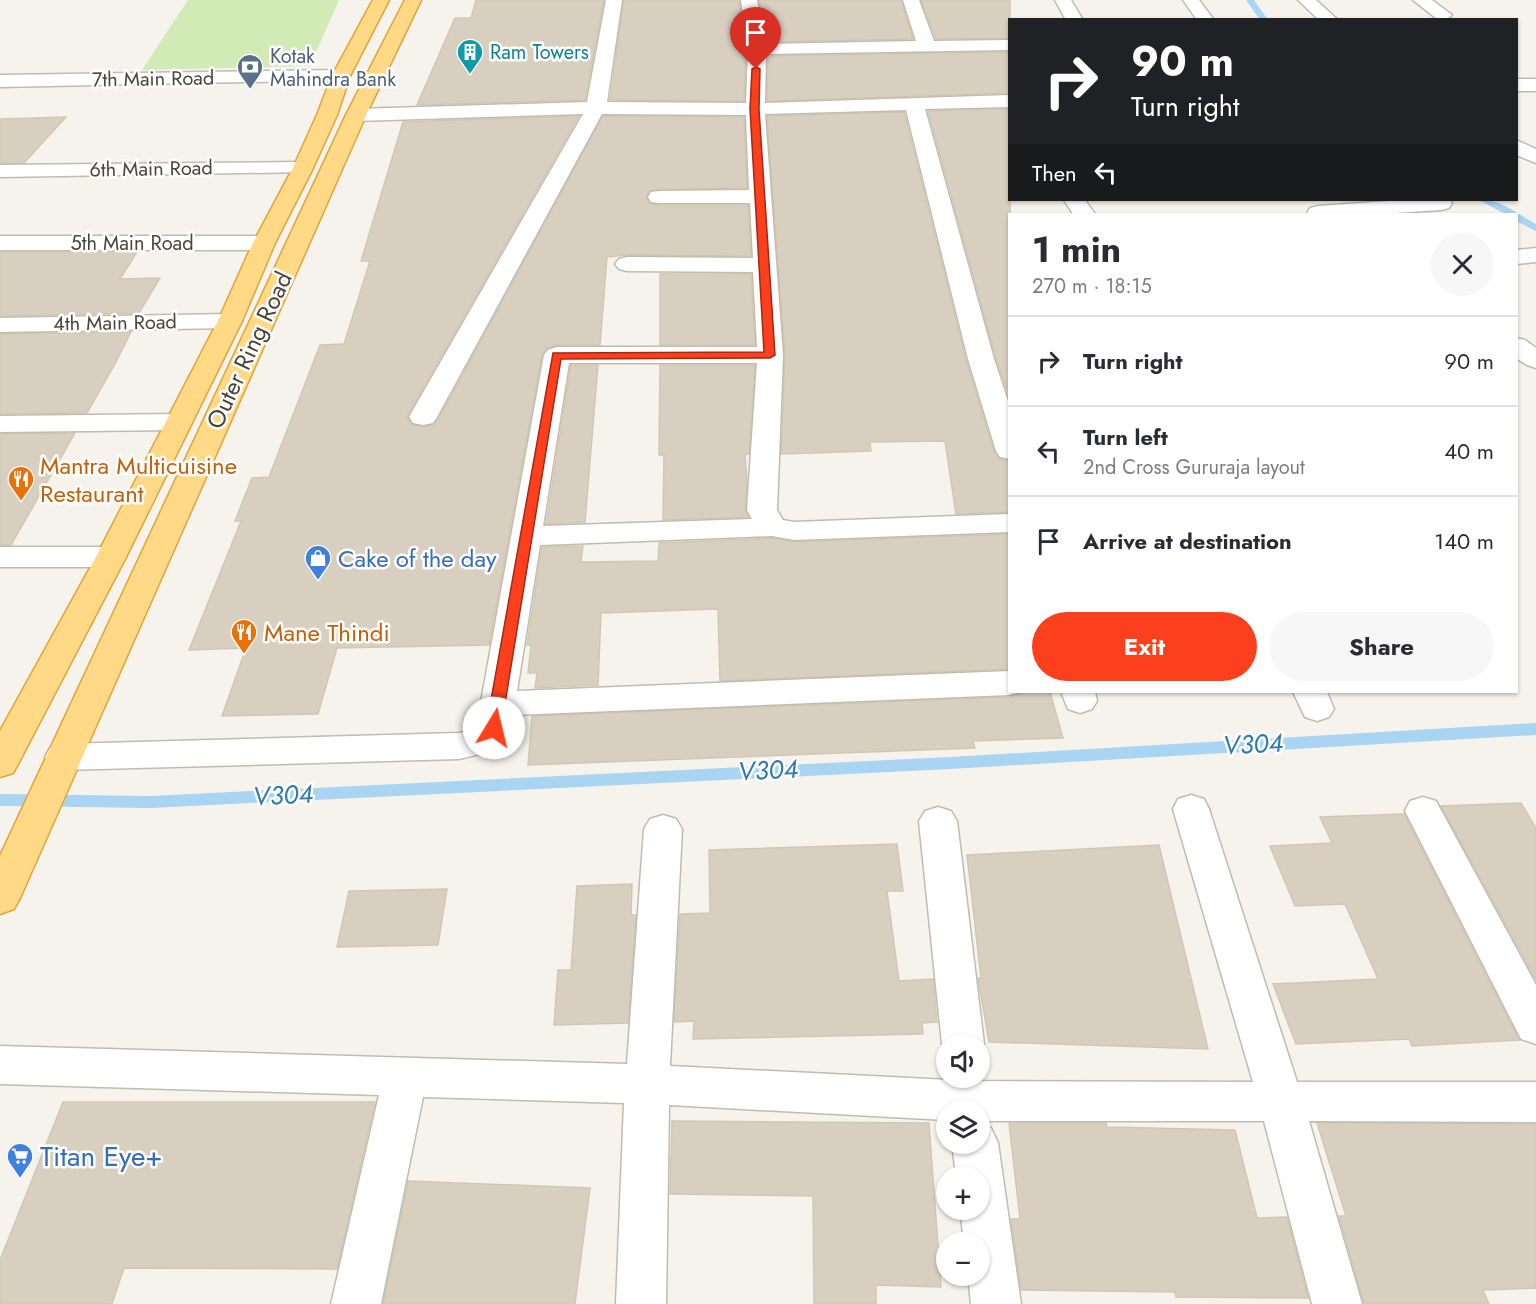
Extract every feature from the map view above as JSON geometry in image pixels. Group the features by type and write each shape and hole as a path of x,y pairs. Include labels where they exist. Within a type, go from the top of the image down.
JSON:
{"highway":[{"name":"Outer Ring Road","path":"0,764 10,723 111,557 177,422 230,321 264,243 303,168 327,115 341,76 381,0"},
{"name":"Outer Ring Road","path":"6,885 356,115 412,0"}],"street":[{"path":"423,417 596,108 614,0"},
{"path":"749,0 757,49 754,109 770,355 762,510 772,527"},
{"path":"911,0 927,46"},
{"path":"1063,0 1073,18"},
{"path":"1306,0 1328,18"},
{"path":"1421,0 1443,15"},
{"path":"1191,1 1204,18"},
{"path":"757,49 1008,45"},
{"name":"7th Main Road","path":"0,81 341,76"},
{"path":"1518,85 1536,85"},
{"path":"356,115 596,108 754,109 1008,101"},
{"path":"914,104 981,359 1008,445"},
{"path":"1518,147 1536,158"},
{"name":"6th Main Road","path":"0,171 303,168"},
{"path":"659,197 760,196"},
{"path":"1314,209 1441,203"},
{"name":"5th Main Road","path":"0,243 264,243"},
{"path":"1518,257 1536,255"},
{"path":"627,264 764,265"},
{"name":"4th Main Road","path":"0,325 230,321"},
{"path":"1518,337 1536,335"},
{"path":"1518,346 1536,360"},
{"path":"59,765 459,746 482,741 494,728 556,355 770,355"},
{"path":"981,359 1008,359"},
{"path":"0,424 177,422"},
{"path":"527,536 772,527 794,531 1008,523"},
{"path":"0,557 111,557"},
{"path":"498,704 1008,683"},
{"path":"1191,809 1281,1101 1337,1304"},
{"path":"1423,810 1536,1026"},
{"path":"938,821 962,1034"},
{"path":"641,1304 646,1084 663,829"},
{"path":"0,1065 646,1084 936,1105"},
{"path":"356,1304 405,1078"},
{"path":"990,1108 1281,1101 1536,1102"},
{"path":"985,1220 996,1304"}],"green space":[{"path":"188,0 339,0 310,66 142,70"}],"building":[{"path":"476,0 604,0 585,100 417,105 455,18 471,18"},
{"path":"624,0 739,0 746,49 744,101 610,100"},
{"path":"759,0 901,0 913,39 767,42"},
{"path":"921,0 1010,0 1008,38 936,39"},
{"path":"1008,52 1008,93 767,101 768,56"},
{"path":"1008,109 1010,213 1008,213 1008,392 996,358 928,111"},
{"path":"904,112 966,360 994,452 1000,459 1008,461 1008,512 956,514 945,441 870,442 871,451 781,454 785,355 767,116"},
{"path":"579,116 407,416 411,424 423,427 433,425 439,418 603,116 744,117 747,188 659,189 649,191 646,198 651,204 659,205 748,205 751,256 627,255 607,257 600,345 557,345 547,348 542,354 489,645 337,648 318,714 222,716 246,648 189,650 241,521 235,521 252,478 269,477 320,345 344,344 370,261 361,261 403,122"},
{"path":"66,117 24,163 0,163 0,119"},
{"path":"0,252 137,252 120,279 160,278 139,313 0,316"},
{"path":"660,274 751,274 755,345 660,345"},
{"path":"131,332 87,413 0,414 0,334"},
{"path":"571,365 598,365 585,522 546,524"},
{"path":"660,365 755,365 749,454 745,455 747,481 745,510 748,517 663,520 664,455 659,455"},
{"path":"75,433 11,545 0,545 0,434"},
{"path":"1008,534 1008,669 720,681 718,609 601,613 598,685 535,688 537,673 528,673 531,645 527,645 542,547 583,546 581,562 658,561 659,543 773,538 794,542"},
{"path":"1020,693 1050,693 1063,738 973,741 975,748 528,765 532,716 1010,697"},
{"path":"1521,803 1536,828 1536,980 1441,806"},
{"path":"1404,814 1519,1040 1412,1046 1409,1039 1296,1044 1273,984 1378,979 1345,904 1295,906 1270,846 1332,843 1320,817"},
{"path":"897,844 903,891 887,891 899,981 933,979 937,1022 922,1023 923,1034 693,1039 694,1021 674,1022 680,914 710,913 709,850"},
{"path":"1159,845 1208,1049 990,1042 978,978 981,978 967,855"},
{"path":"632,884 631,915 636,915 628,1023 554,1025 558,970 571,970 577,886"},
{"path":"447,889 438,945 337,947 349,891"},
{"path":"63,1102 375,1102 337,1269 124,1268 112,1304 0,1304 0,1260"},
{"path":"672,1121 929,1123 937,1232 936,1286 941,1287 876,1285 876,1304 814,1304 813,1196 670,1194"},
{"path":"1009,1123 1106,1123 1107,1127 1235,1130 1257,1218 1287,1217 1308,1298 1176,1297 1175,1292 1021,1290 1011,1219 1020,1219"},
{"path":"1317,1123 1536,1124 1536,1288 1483,1290 1489,1304 1364,1304 1339,1216 1346,1216"},
{"path":"408,1181 590,1188 575,1304 383,1304"}],"waterway":[{"path":"1250,0 1263,18"},
{"path":"1486,201 1510,213"},
{"path":"1518,218 1536,228"},
{"name":"V304","path":"0,800 151,802 950,763 1536,729"}],"place":[{"name":"Ram Towers","path":"470,75"},
{"name":"Kotak Mahindra Bank","path":"250,90"},
{"name":"Mantra Multicuisine Restaurant","path":"21,502"},
{"name":"Cake of the day","path":"318,581"},
{"name":"Mane Thindi","path":"244,655"},
{"name":"Titan Eye+","path":"20,1179"}],"route":[{"path":"494,728 556,355 770,355 754,109 756,69"}]}
